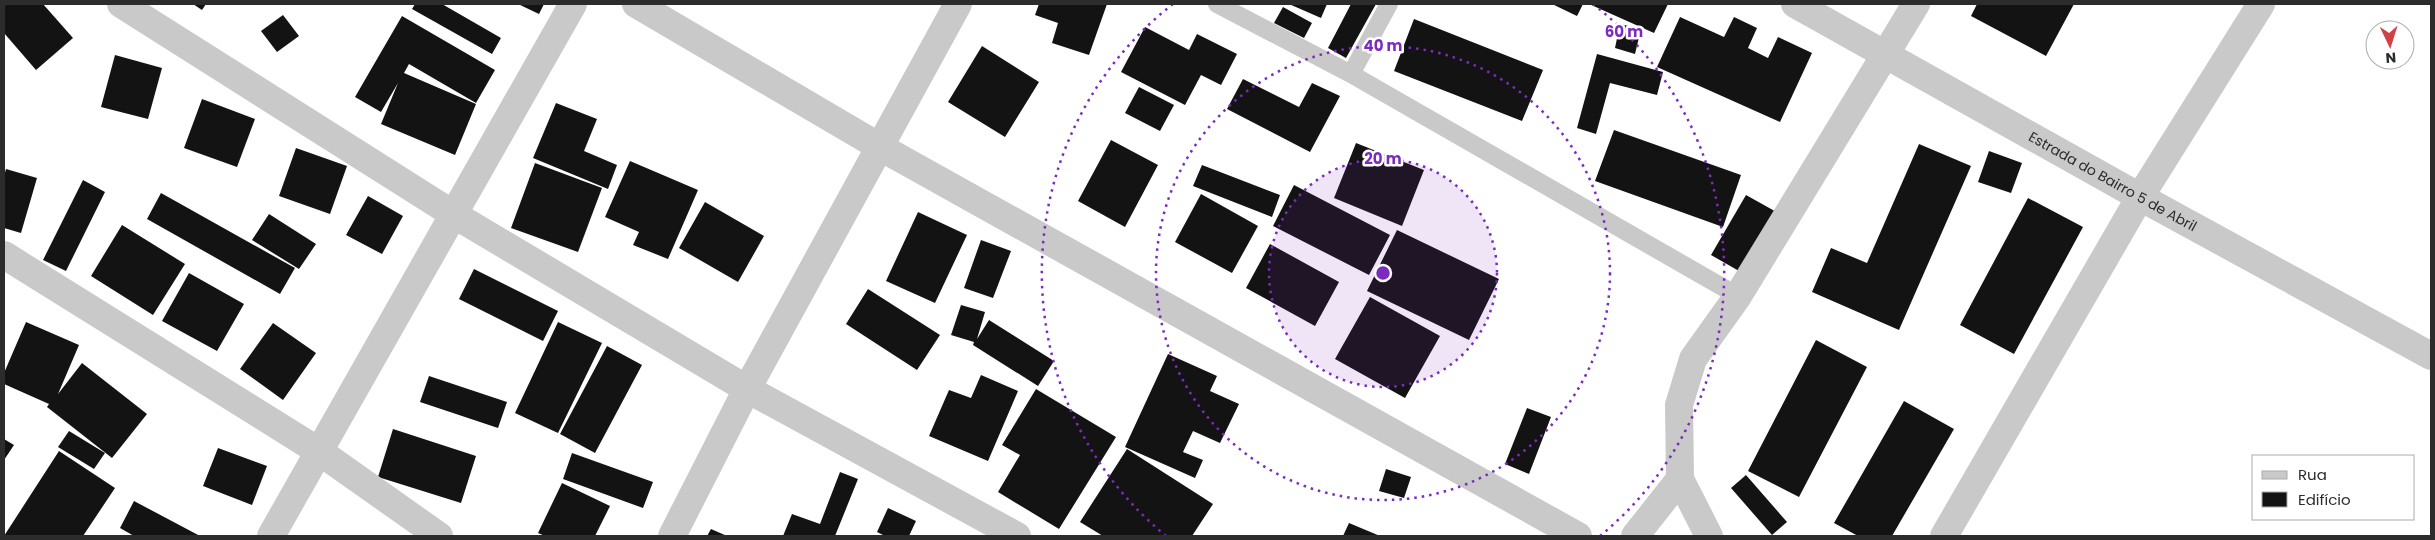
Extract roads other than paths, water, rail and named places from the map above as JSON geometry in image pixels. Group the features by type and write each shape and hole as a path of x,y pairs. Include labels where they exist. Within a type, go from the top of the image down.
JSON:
{"street":[{"path":"121,4 454,214 747,389 1017,536"},
{"path":"271,536 573,4"},
{"path":"636,4 880,148 1578,536"},
{"path":"672,536 747,389 958,4"},
{"name":"Estrada do Bairro 5 de Abril","path":"1795,4 2140,197 2431,356"},
{"path":"1709,536 1680,479 1679,405 1693,358 1738,296 1916,4"},
{"path":"1944,536 2140,197 2261,4"},
{"path":"4,254 320,452 439,536"},
{"path":"1635,536 1680,479"}],"lane":[{"path":"1217,4 1352,74 1738,296"},
{"path":"1352,74 1389,4"}]}
